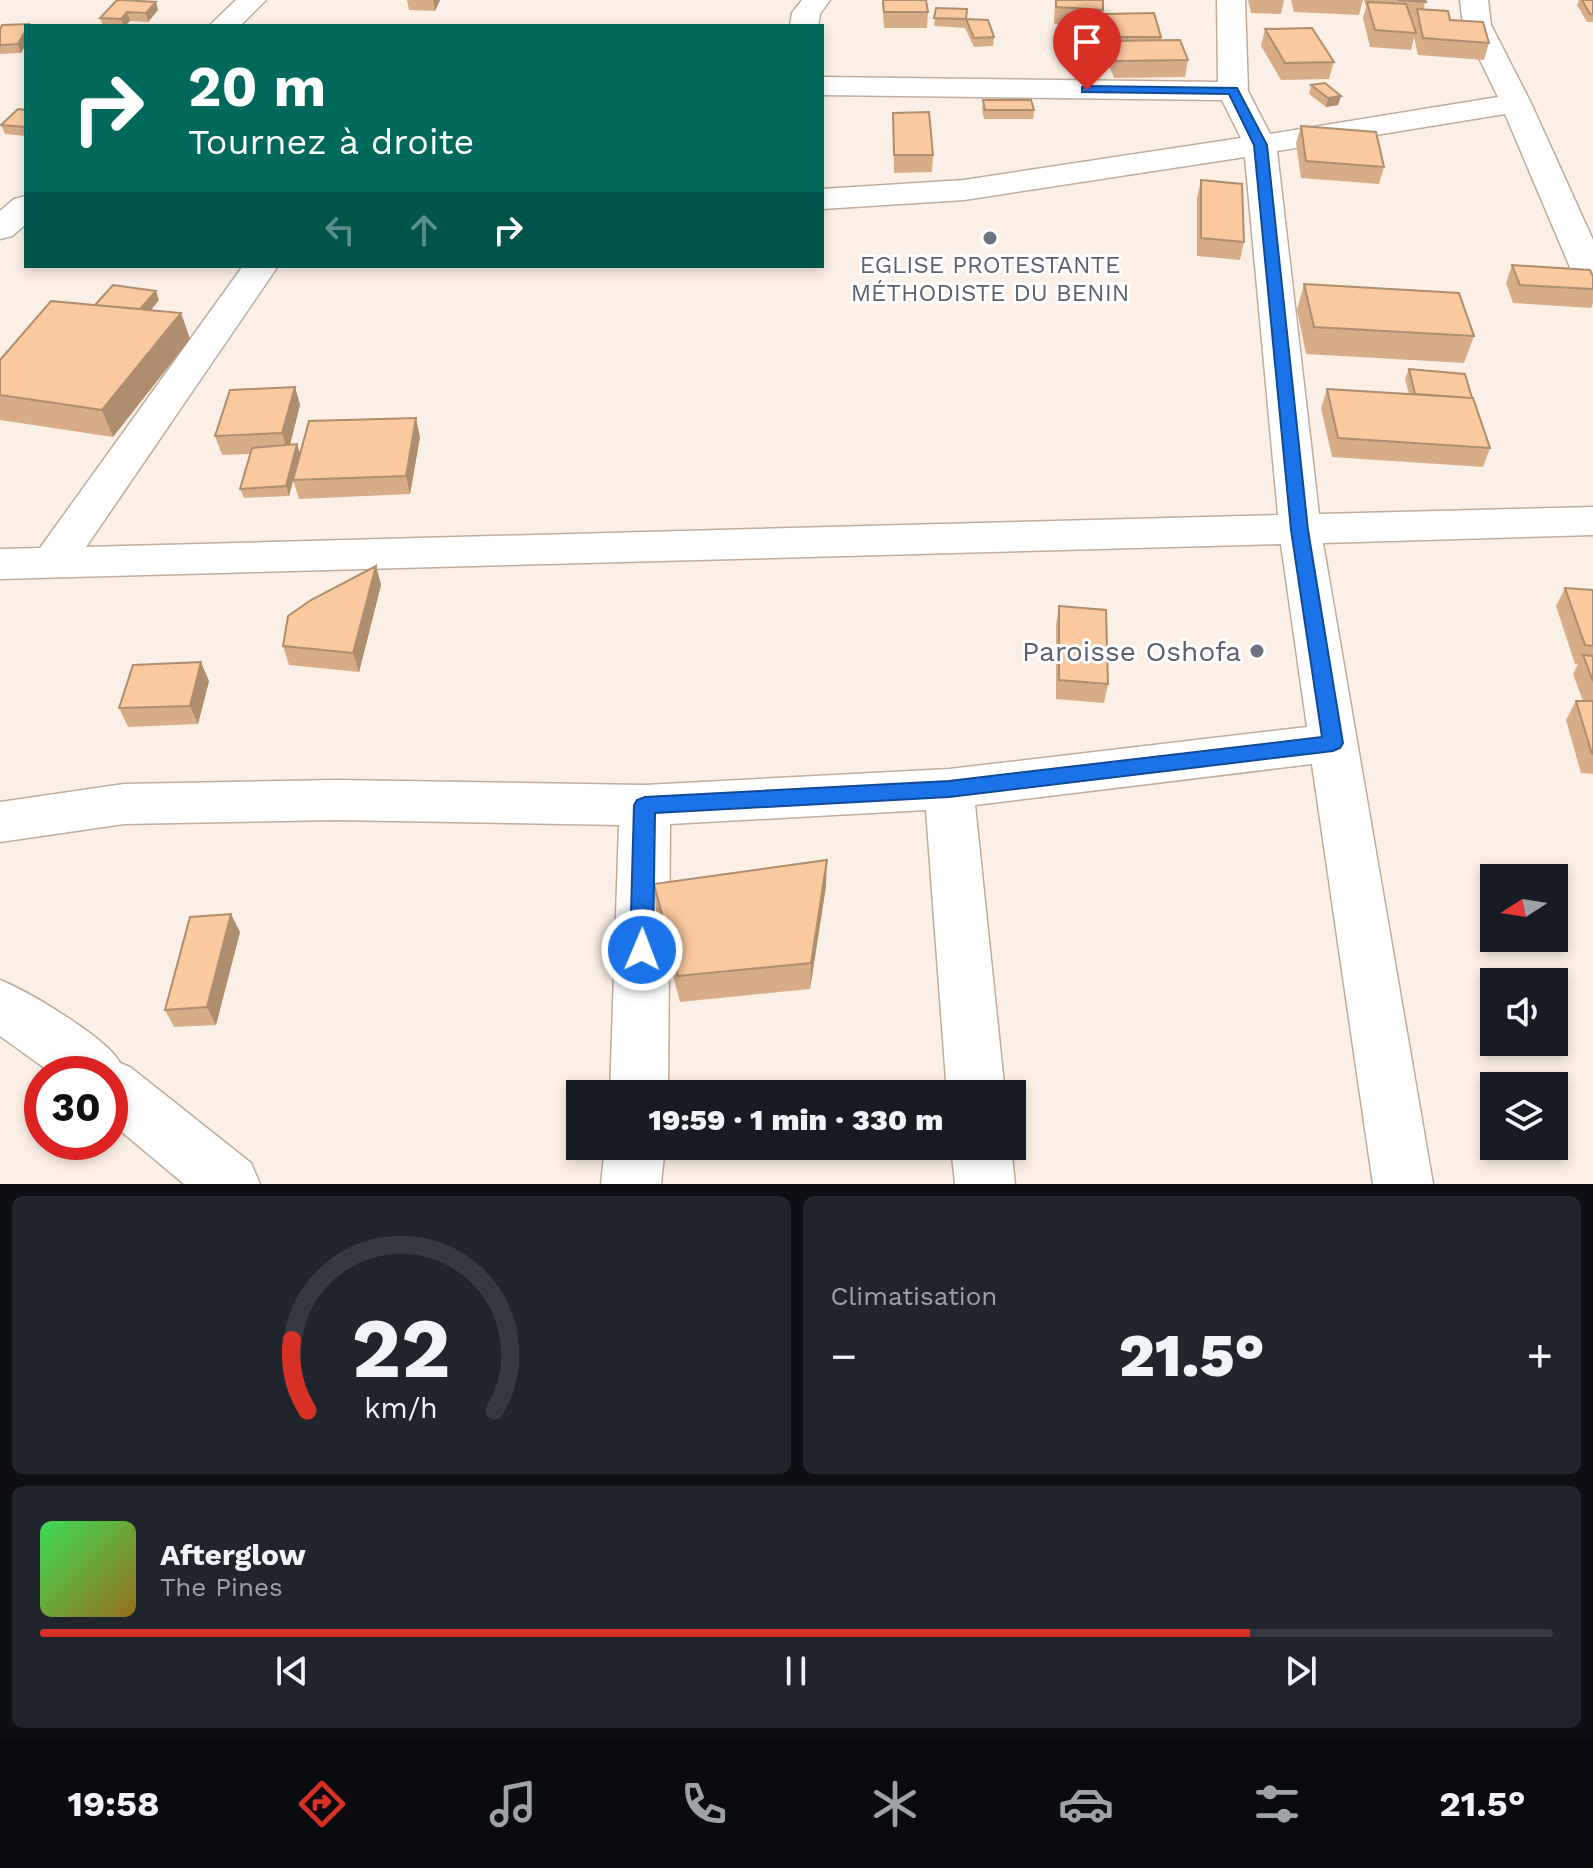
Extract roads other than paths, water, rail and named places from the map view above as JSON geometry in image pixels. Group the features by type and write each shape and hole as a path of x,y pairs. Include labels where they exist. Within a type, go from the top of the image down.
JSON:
{"street":[{"path":"225,24 252,0"},
{"path":"804,24 806,13 816,0"},
{"path":"1231,0 1233,91 1260,145 1300,530 1403,1184"},
{"path":"1474,0 1477,25 1516,103 1593,279"},
{"path":"824,86 1233,91"},
{"path":"824,198 964,190 1516,103"},
{"path":"53,562 260,268"},
{"path":"0,564 1593,521"},
{"path":"0,822 124,804 337,800 645,805 949,789 1333,743"},
{"path":"949,789 975,1080"},
{"path":"639,1080 645,805"},
{"path":"0,1005 74,1056"},
{"path":"128,1101 230,1184"},
{"path":"631,1184 634,1160"},
{"path":"982,1160 985,1184"}],"place":[{"name":"EGLISE PROTESTANTE MÉTHODISTE DU BENIN","path":"990,238"},
{"name":"Paroisse Oshofa","path":"1257,651"}]}
